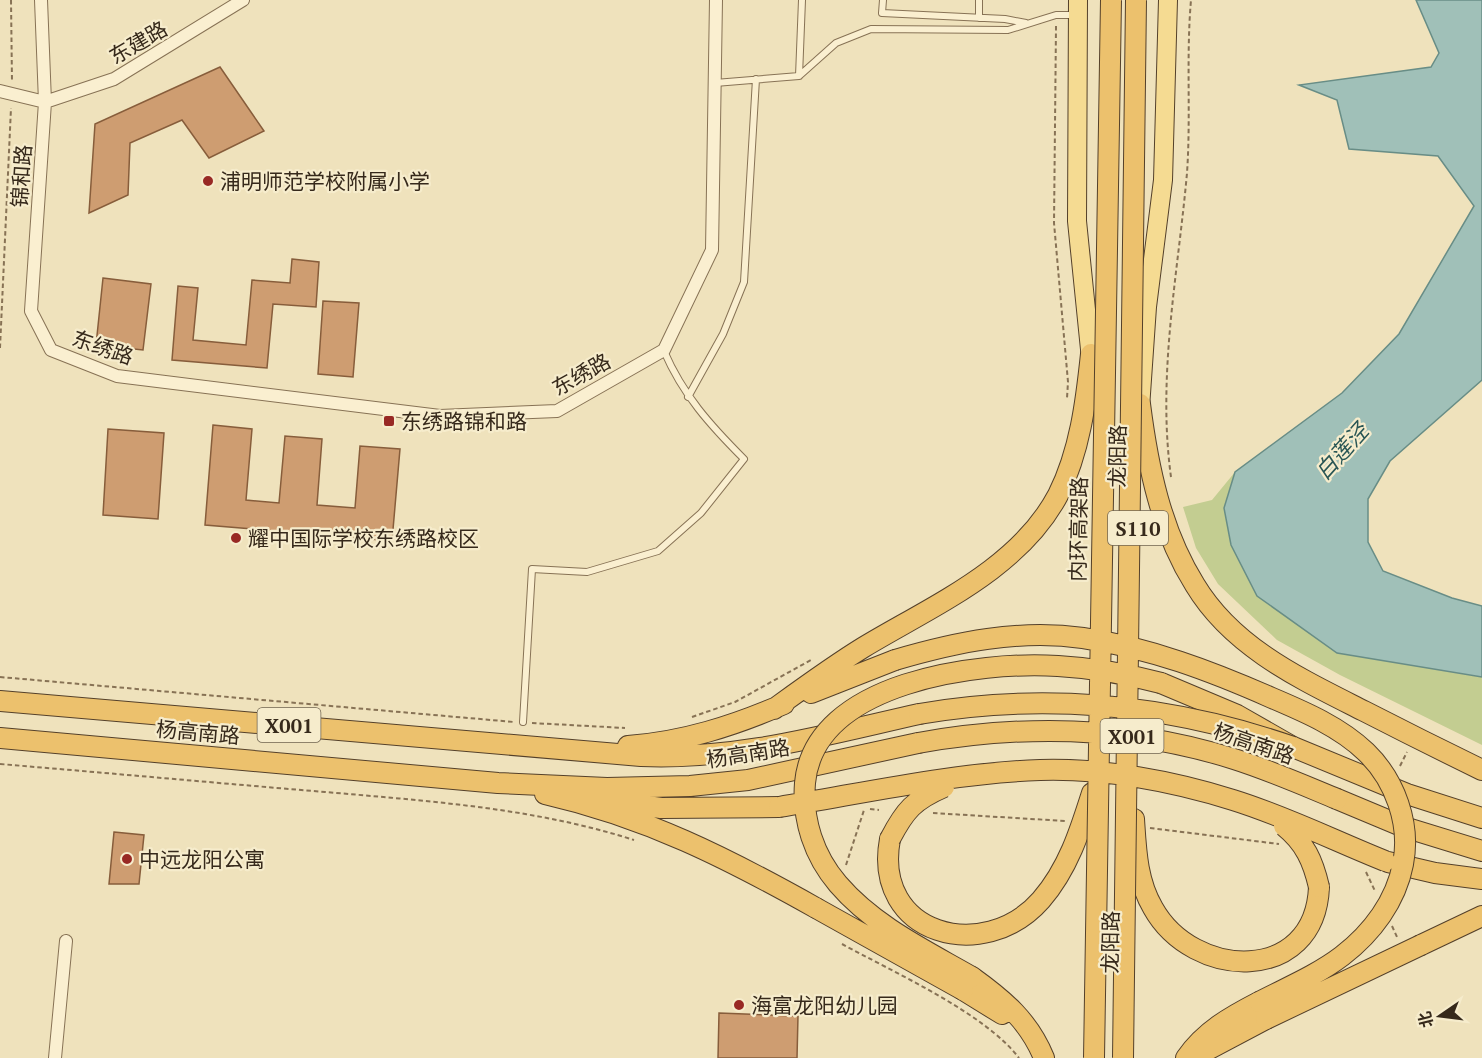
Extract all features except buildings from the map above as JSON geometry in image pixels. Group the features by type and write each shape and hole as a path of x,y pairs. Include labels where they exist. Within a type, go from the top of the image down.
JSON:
{"highway":[{"name":"内环高架路","path":"1094,1058 1111,0"},
{"path":"1123,1058 1136,0"},
{"path":"774,709 854,653 974,581 1005,560 1024,541 1057,496 1070,468 1079,435 1090,354"},
{"path":"1140,404 1145,446 1168,529 1178,556 1196,587 1222,620 1245,642 1308,682 1482,770"},
{"path":"578,750 686,738 720,729 774,709 895,660 977,640 1026,635 1081,638 1155,652 1214,673 1301,710 1325,723 1366,752 1382,770 1395,794 1404,822 1406,851 1401,876 1380,918 1342,956 1194,1058"},
{"path":"967,984 881,923 837,883 819,857 809,831 804,801 806,775 827,731 848,711 879,694 950,673 1028,665 1088,668 1123,673 1198,697 1293,747"},
{"name":"杨高南路","path":"0,701 688,758 745,752 919,714 989,704 1026,702 1119,706 1214,723 1293,747 1407,794 1482,818"},
{"name":"杨高南路","path":"0,738 498,783 607,788 702,785 760,778 918,743 982,733 1036,730 1113,734 1158,740 1235,759 1404,827 1482,851"},
{"path":"498,783 661,808 779,807 991,774 1042,770 1085,772 1161,782 1233,800 1385,861 1435,873 1482,879"},
{"path":"991,774 944,787 918,798 902,815 890,839 887,860 891,885 900,903 913,917 930,929 942,933 979,933 1002,927 1021,917 1040,901 1067,860 1079,836 1092,794"},
{"path":"498,783 566,800 668,832 740,865 816,908 1012,1008 1028,1027 1043,1058"},
{"path":"1139,823 1136,855 1143,888 1153,910 1176,938 1215,958 1252,962 1271,958 1290,948 1306,932 1318,900 1319,887 1314,863 1300,839 1277,822 1233,800"},
{"path":"1186,1058 1204,1036 1220,1024 1262,1010 1421,945 1482,916"}],"main road":[{"name":"龙阳路","path":"1132,1058 1139,823 1140,404 1147,307 1163,180 1168,0"},
{"name":"龙阳路","path":"1078,8 1077,221 1090,354 1097,475 1088,1058"}],"street":[{"name":"锦和路","path":"41,0 45,102 32,311 51,350"},
{"name":"东建路","path":"45,102 114,79 243,0"},
{"path":"664,350 712,250 716,0"},
{"path":"6,92 45,102"},
{"name":"东绣路","path":"51,350 117,376 440,416 557,411 664,350"},
{"path":"55,1058 66,941"}],"lane":[{"path":"799,76 802,0"},
{"path":"883,0 882,13 1027,23"},
{"path":"979,0 979,18"},
{"path":"714,83 799,76 836,43 871,29 1008,30 1078,8"},
{"path":"688,398 723,334 744,282 756,79"},
{"path":"523,722 532,569 587,572 658,551 701,513 744,459 710,426 688,398 664,350"}],"path":[{"path":"0,348 6,92 11,0"},
{"path":"1172,483 1167,379 1172,298 1187,171 1191,0"},
{"path":"1056,15 1053,194 1056,260 1068,382 1067,404"},
{"path":"688,718 743,698 818,656"},
{"path":"0,677 523,722 629,728"},
{"path":"1396,775 1409,747"},
{"path":"0,764 416,800 564,821 640,842"},
{"path":"923,812 1074,821"},
{"path":"1139,823 1287,845"},
{"path":"833,939 975,1018 997,1035 1018,1058"}],"green space":[{"path":"1235,472 1224,508 1231,545 1337,653 1482,677 1482,745 1340,675 1277,640 1218,584 1196,548 1183,507 1212,500"}],"water":[{"name":"白莲泾","path":"1416,0 1482,0 1482,380 1390,461 1368,499 1368,542 1383,571 1452,598 1482,606 1482,677 1337,653 1257,596 1231,545 1224,508 1235,472 1342,393 1399,334 1474,206 1438,156 1349,149 1337,100 1299,85 1431,67 1439,53"}],"place":[{"name":"浦明师范学校附属小学","path":"208,181"},
{"name":"东绣路锦和路","path":"389,421"},
{"name":"耀中国际学校东绣路校区","path":"236,538"},
{"name":"中远龙阳公寓","path":"127,859"},
{"name":"海富龙阳幼儿园","path":"739,1005"}]}
